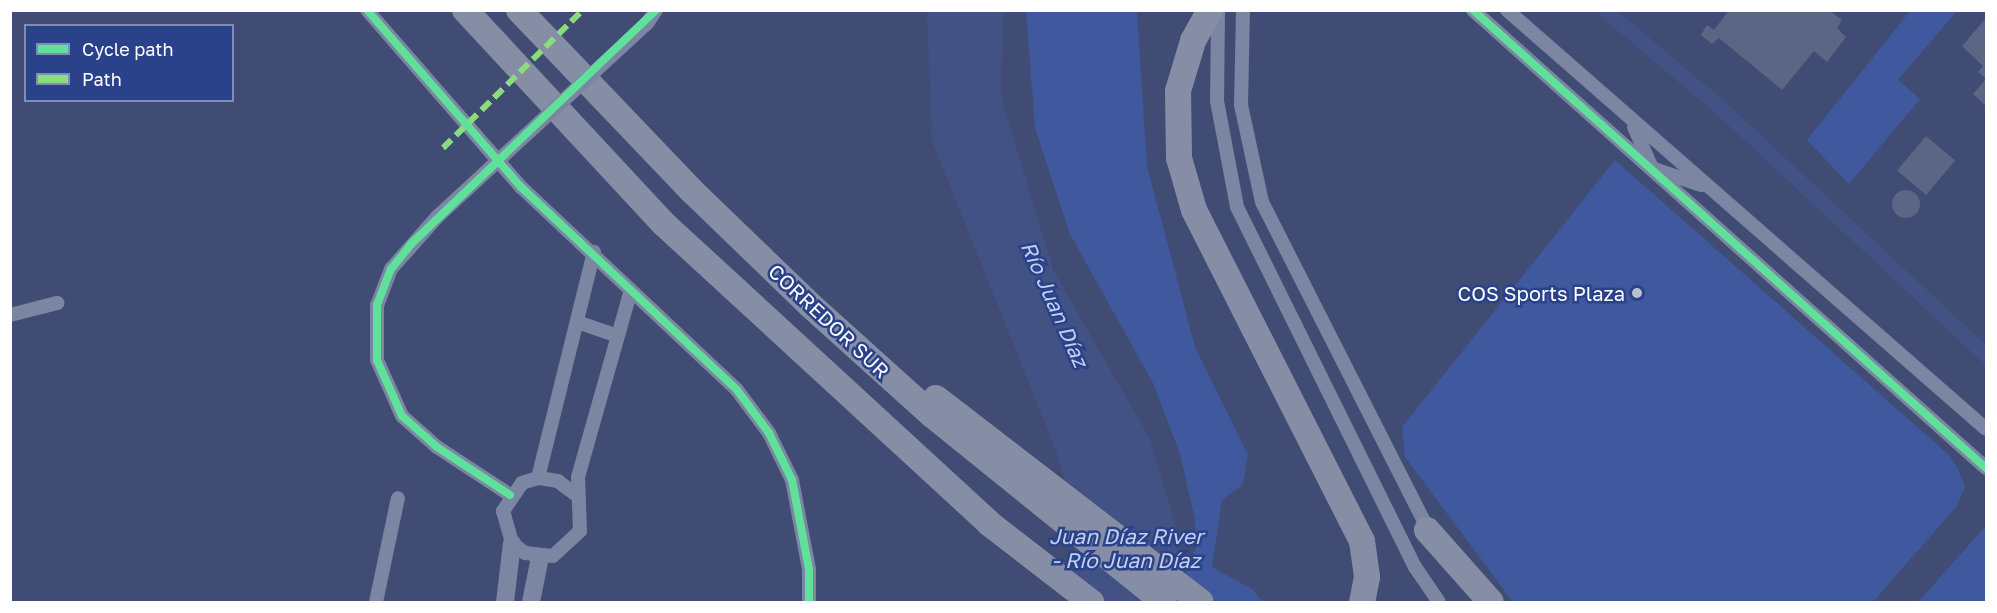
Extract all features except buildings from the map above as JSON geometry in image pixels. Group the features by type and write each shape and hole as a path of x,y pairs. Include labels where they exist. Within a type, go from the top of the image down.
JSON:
{"highway":[{"path":"465,10 664,224 990,524 1091,603"},
{"name":"CORREDOR SUR","path":"519,10 692,191 810,305 1026,478 1164,603"},
{"path":"1210,10 1193,41 1178,91 1179,158 1194,210 1362,541 1367,577 1362,603"},
{"path":"1026,478 1201,603"},
{"path":"1427,530 1491,603"}],"street":[{"path":"367,10 521,187 594,252 737,390 769,433 792,480 809,569 809,603"},
{"path":"1218,10 1217,101 1237,207 1415,567 1440,603"},
{"path":"1243,10 1241,105 1262,202 1427,530 1475,603"},
{"path":"1473,10 1986,468"},
{"path":"1507,10 1986,429"},
{"path":"510,495 437,447 402,416 377,360 377,304 391,269 437,217 652,16"},
{"path":"1616,105 1640,136 1652,168"},
{"path":"1652,168 1691,179 1725,199"},
{"path":"538,478 594,252"},
{"path":"540,557 574,542 582,519 575,494 631,290"},
{"path":"10,315 57,303"},
{"path":"577,322 618,336"},
{"path":"505,603 512,543 504,528 510,495 538,478 558,481 575,494"},
{"path":"376,603 398,498"},
{"path":"512,543 540,557"},
{"path":"531,603 540,557"}],"shaded area":[{"path":"1026,11 1137,11 1147,166 1195,347 1248,455 1243,484 1222,500 1212,567 1252,589 1263,602 1217,602 1185,577 1196,548 1195,520 1180,454 1153,383 1070,234 1035,128"},
{"path":"1910,11 1957,11 1898,80 1920,99 1849,184 1807,140"},
{"name":"COS Sports Plaza","path":"1615,160 1950,456 1959,471 1965,487 1956,507 1873,602 1513,602 1405,457 1402,427"},
{"path":"1986,526 1986,602 1918,602 1984,528"}],"water":[{"name":"Juan Díaz River - Río Juan Díaz","path":"927,11 1003,11 1001,97 1053,270 1150,439 1180,542 1171,602 1074,602 1075,519 1058,456 932,141"}],"waterway":[{"path":"1605,10 1722,109 1986,355"}],"marked path":[{"path":"443,148 583,10"}],"cycle path":[{"path":"367,10 521,187 737,390 769,433 792,480 809,569 809,602"},
{"path":"510,495 437,447 402,416 377,360 377,305 391,269 411,244 656,10"},
{"path":"1473,10 1986,468"}],"place":[{"name":"COS Sports Plaza","path":"1637,293"}],"water label":[{"name":"Río Juan Díaz","path":"1055,304"}]}
